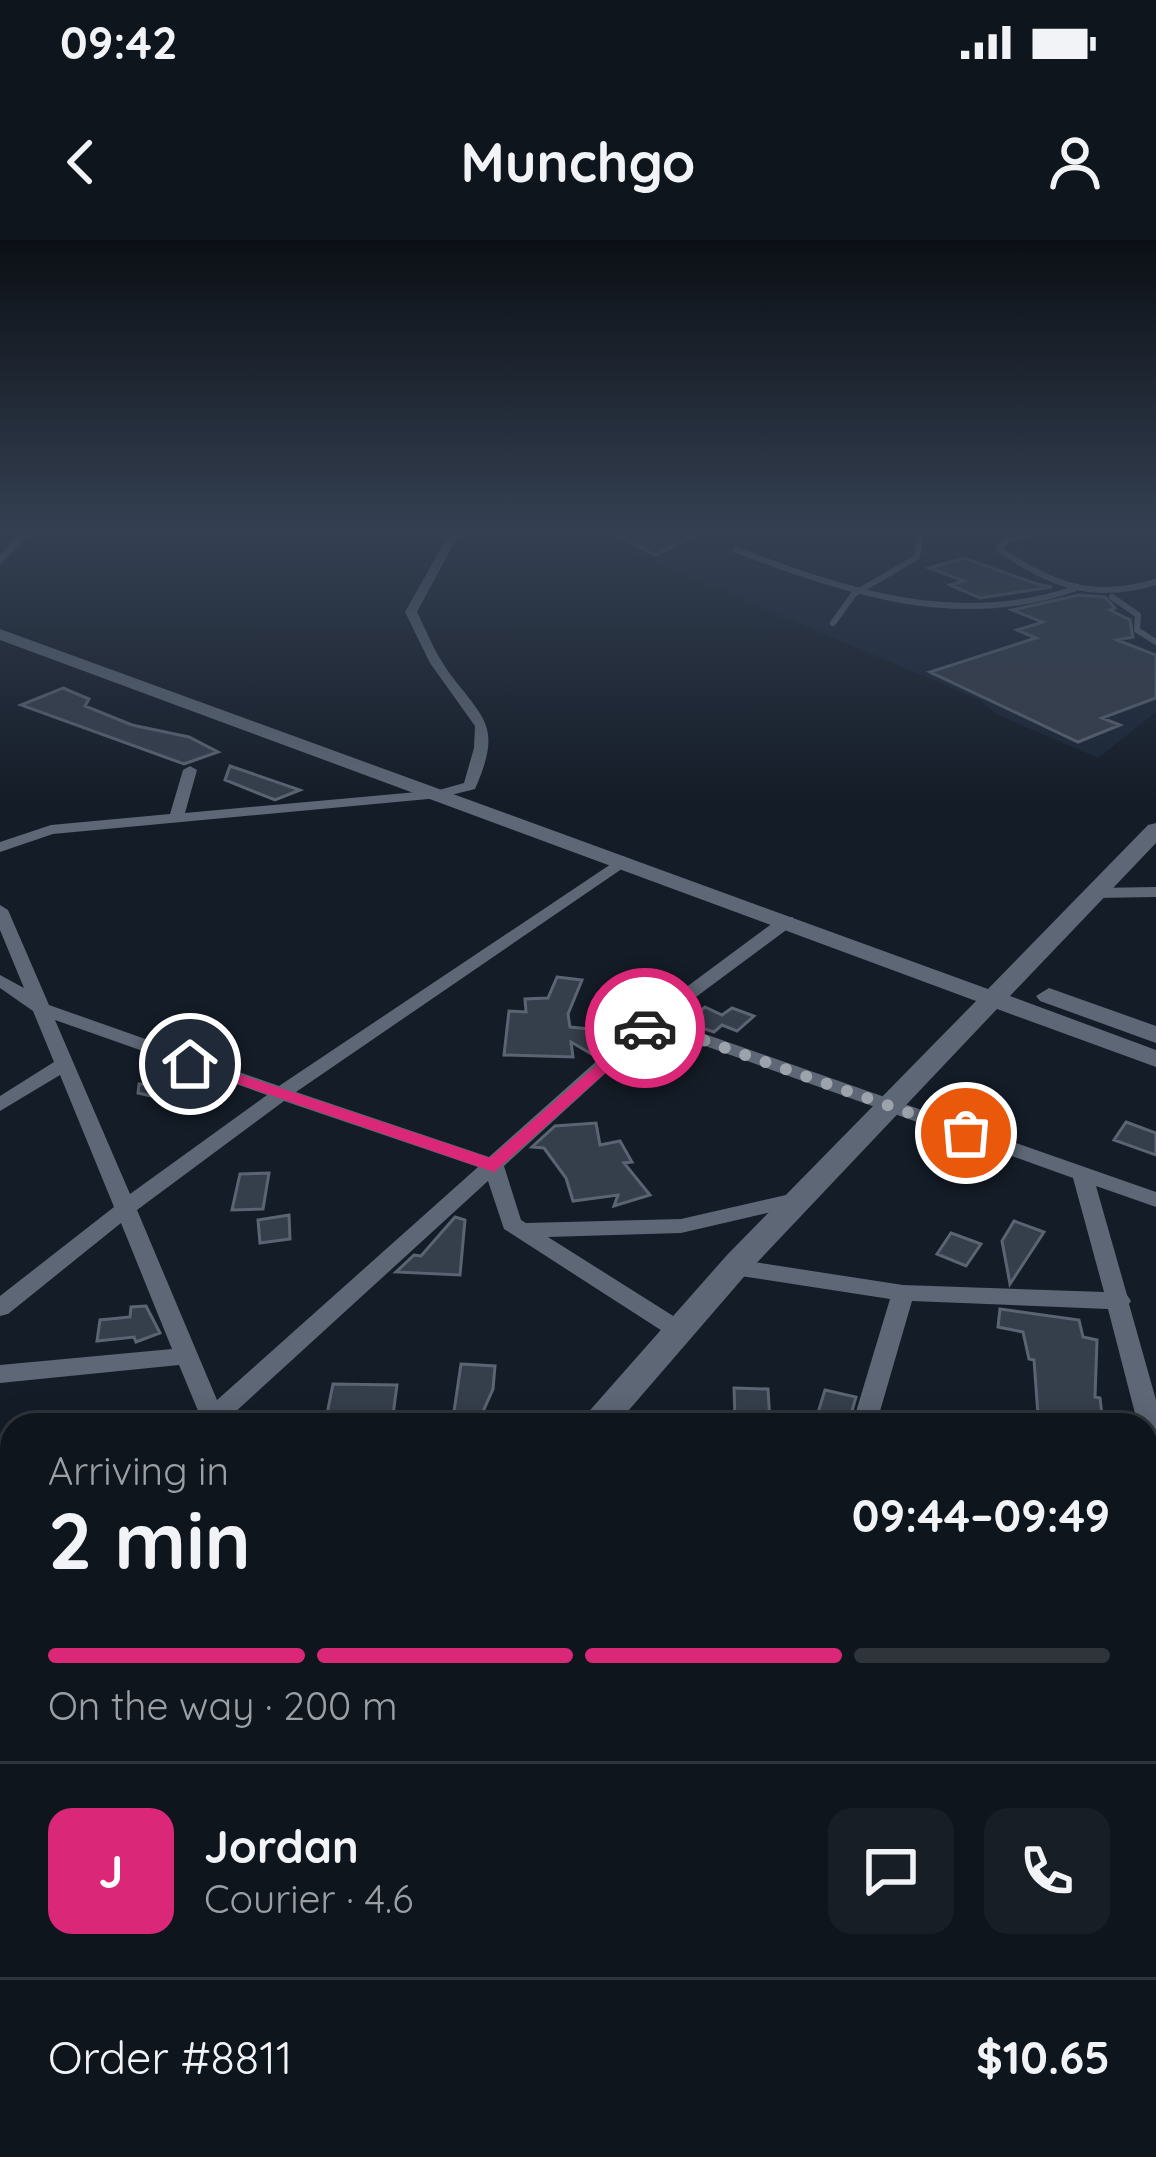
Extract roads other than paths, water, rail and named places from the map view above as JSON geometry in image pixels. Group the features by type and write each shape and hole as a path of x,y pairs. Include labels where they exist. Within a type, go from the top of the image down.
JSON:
{"street":[{"path":"6,622 439,794 787,921 1156,1035"},
{"path":"417,622 445,676 480,711 483,741 470,786"},
{"path":"0,634 470,786 1001,990 1156,1059"},
{"path":"177,816 190,770"},
{"path":"0,847 51,830 439,794 470,786"},
{"path":"605,1413 734,1267 1156,830"},
{"path":"0,1309 124,1205 276,1095 623,861"},
{"path":"1096,893 1156,892"},
{"path":"0,910 208,1413"},
{"path":"221,1413 652,1022 787,921"},
{"path":"0,980 41,1008 276,1095 494,1166"},
{"path":"652,1022 1156,1200"},
{"path":"0,1105 64,1064"},
{"path":"494,1166 512,1224 678,1330"},
{"path":"1083,1175 1148,1413"},
{"path":"523,1230 681,1226 800,1199"},
{"path":"734,1267 903,1293 1120,1300"},
{"path":"868,1413 903,1293"},
{"path":"0,1374 188,1357"}],"lane":[{"path":"1138,622 1137,630 1156,642"}]}
